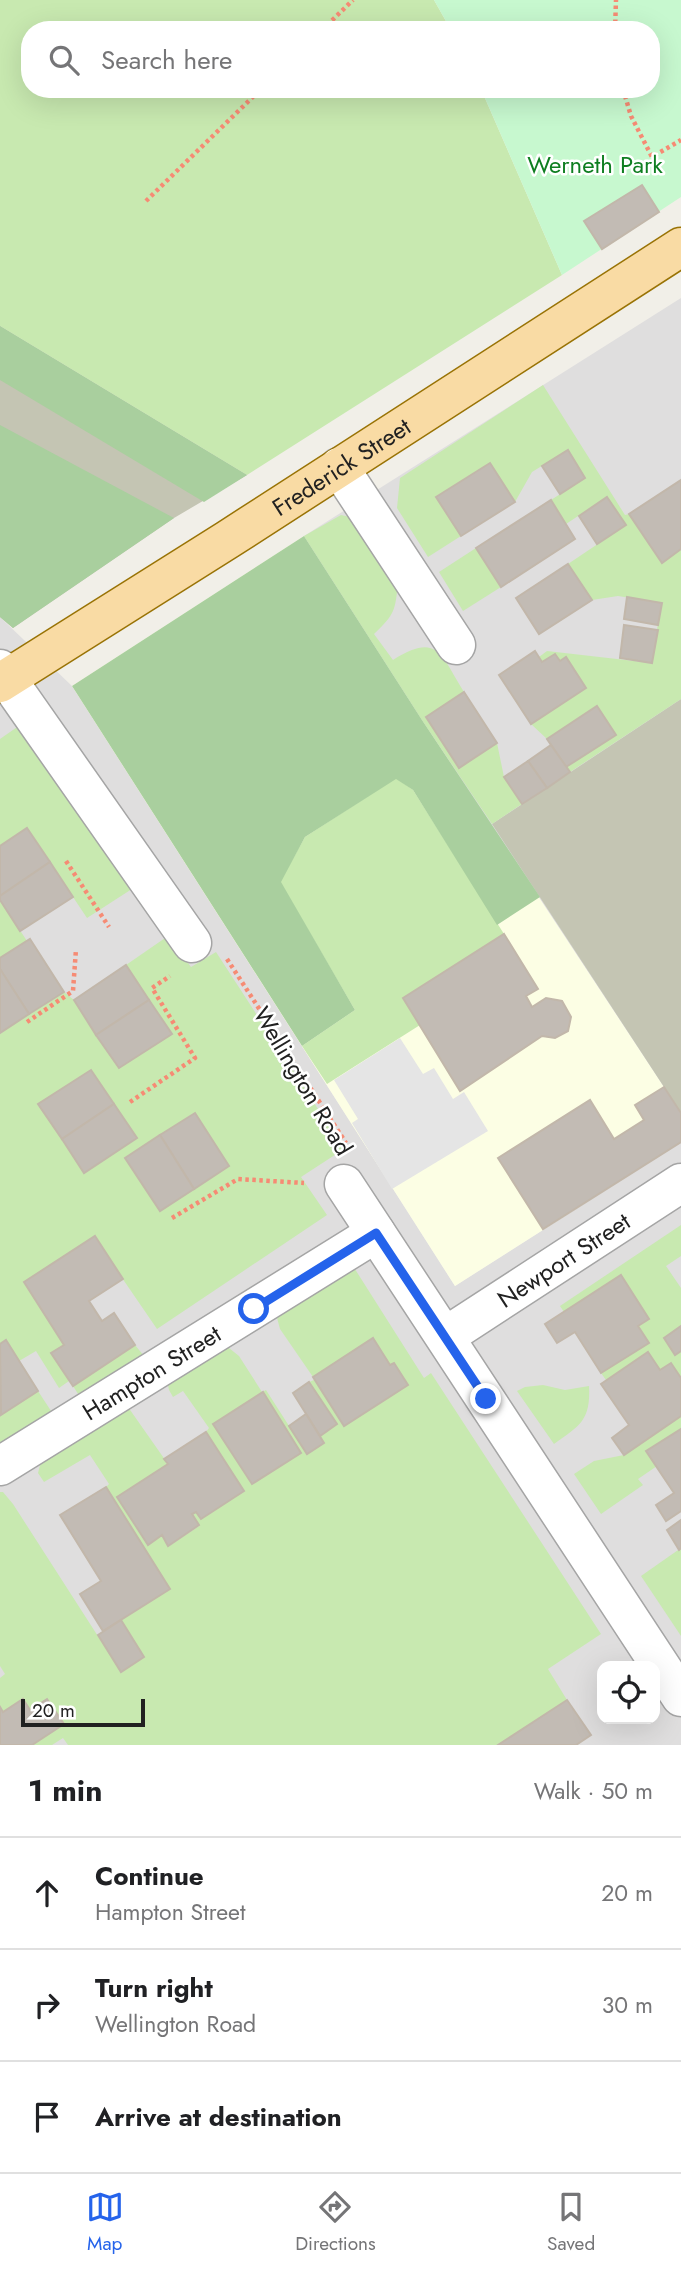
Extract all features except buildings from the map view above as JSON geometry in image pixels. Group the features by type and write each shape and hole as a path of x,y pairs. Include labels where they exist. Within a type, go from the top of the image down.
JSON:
{"main road":[{"name":"Frederick Street","path":"3,677 339,467 681,247"}],"street":[{"path":"339,467 421,616 456,645"},
{"path":"3,677 183,958"},
{"name":"Newport Street","path":"446,1336 681,1183"},
{"name":"Wellington Road","path":"328,1184 376,1233 681,1697"},
{"name":"Hampton Street","path":"0,1466 376,1233"}],"path":[{"path":"331,21 353,0"},
{"path":"615,21 616,0"},
{"path":"146,201 252,98"},
{"path":"626,98 631,116 652,157 681,140"},
{"path":"66,861 109,928"},
{"name":"Wellington Road","path":"183,958 217,943 355,1156 328,1184"},
{"path":"27,1022 73,991 76,949"},
{"path":"130,1102 195,1058 152,988 183,958"},
{"path":"172,1218 238,1179 328,1184"}],"shaded area":[{"path":"681,298 681,1113 304,536"},
{"path":"0,326 247,475 174,518 13,628 0,617"},
{"path":"304,536 681,1113 681,1142 455,1286 72,686"},
{"path":"0,617 72,686 455,1286 681,1142 681,1745 0,1745"},
{"path":"681,699 681,1113 492,824"},
{"path":"400,1038 423,1074 434,1068 453,1099 464,1092 488,1131 392,1189 352,1123 358,1119 334,1080"}],"green space":[{"path":"0,0 434,0 446,21 21,21 21,98 485,98 562,275 247,475 0,326"},
{"name":"Werneth Park","path":"434,0 681,0 681,197 562,275 485,98 660,98 660,21 446,21"},
{"path":"0,326 247,475 204,502 0,380"},
{"path":"543,385 625,515 629,514 661,562 681,549 681,699 570,772 566,767 616,735 597,706 547,739 531,724 586,688 566,657 560,661 555,654 542,662 539,657 547,651 652,663 661,603 618,596 592,600 568,564 626,525 607,497 566,524 551,500 585,478 568,450 532,472 515,502 490,463 437,497 461,536 428,557 397,508 400,478"},
{"path":"0,425 174,518 13,628 0,617"},
{"path":"341,515 350,517 398,583 393,611 374,634 393,660 420,648 430,648 437,652 444,658 464,692 426,717 459,767 497,743 504,777 522,804 492,824 304,536"},
{"path":"304,536 540,897 497,925 413,790 396,779 305,837 281,882 355,1010 302,1046 72,686"},
{"path":"476,548 501,587 463,611 439,572"},
{"path":"23,723 135,887 87,918 27,828 0,846 0,739"},
{"path":"396,778 413,790 504,934 403,998 420,1025 327,1084 302,1046 355,1010 280,882 305,837"},
{"path":"0,900 27,941 0,958"},
{"path":"168,936 191,967 216,952 344,1149 301,1177 327,1215 157,1329 94,1237 24,1282 64,1345 51,1353 69,1381 59,1388 36,1351 19,1361 6,1341 0,1344 0,1033 64,992 74,1000 119,1068 171,1034 126,965","holes":["91,1070 137,1138 84,1173 39,1105","194,1113 228,1166 160,1211 126,1158"]},
{"path":"681,1225 681,1256 666,1266 681,1288 681,1326 664,1338 675,1355 681,1351 681,1378 671,1363 660,1370 648,1352 606,1380 601,1373 648,1343 638,1326 649,1319 621,1275 564,1312 560,1306"},
{"path":"353,1266 424,1378 431,1373 601,1634 548,1669 567,1700 498,1745 68,1745 63,1738 52,1745 32,1745 64,1723 47,1699 30,1710 22,1699 3,1712 0,1707 0,1678 5,1674 0,1666 0,1492 13,1504 121,1672 144,1657 121,1620 170,1589 106,1487 109,1484 90,1455 44,1482 38,1473 41,1461 128,1407 168,1464 117,1498 147,1545 162,1535 169,1546 199,1526 192,1514 196,1512 201,1519 243,1491 206,1432 209,1428 183,1391 173,1397 167,1380 224,1344 239,1356 262,1392 266,1390 307,1454 324,1443 320,1436 337,1424 309,1382 314,1380 345,1425 408,1385 394,1363 390,1365 373,1339 313,1377 280,1329 276,1314","holes":["213,1424 300,1453 252,1484"]},
{"path":"135,1345 144,1356 80,1397 73,1386"},
{"path":"543,1385 565,1390 589,1386 588,1407 582,1421 554,1444 517,1391"},
{"path":"38,1391 53,1414 0,1447 0,1414"},
{"path":"681,1416 681,1429 647,1451 657,1466 638,1479 643,1485 601,1514 574,1474 594,1461 624,1455"},
{"path":"681,1548 681,1636 641,1576"}],"route":[{"path":"254,1309 376,1233 486,1399"}]}
